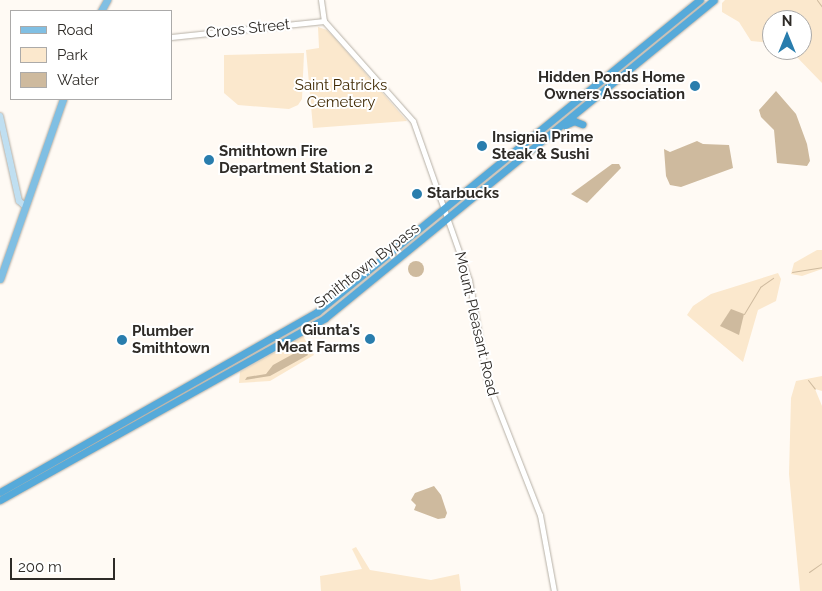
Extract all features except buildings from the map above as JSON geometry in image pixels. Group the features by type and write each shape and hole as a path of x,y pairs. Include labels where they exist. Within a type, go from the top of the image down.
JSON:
{"highway":[{"name":"Smithtown Bypass","path":"0,492 306,319 446,208 700,0"},
{"name":"Smithtown Bypass","path":"0,500 314,325 449,219 714,0"},
{"path":"558,128 574,121 583,123 586,105"}],"main road":[{"path":"0,279 63,100"},
{"path":"0,116 19,201 25,206"}],"street":[{"path":"321,0 324,21"},
{"name":"Cross Street","path":"172,36 324,21"},
{"name":"Mount Pleasant Road","path":"324,21 412,117 446,208 472,294 486,380 540,515 554,591"}],"green space":[{"path":"725,0 822,0 822,83 800,60 812,60 812,10 762,10 762,42 751,41 739,22 722,12 722,3"},
{"name":"Saint Patricks Cemetery","path":"318,27 327,30 334,37 407,121 313,128 306,50 319,48"},
{"path":"304,53 302,99 298,105 289,109 238,105 224,93 224,55"},
{"path":"817,250 822,250 822,269 802,276 791,274 794,263"},
{"path":"778,273 781,279 776,301 758,310 743,362 687,315 693,306 711,294"},
{"path":"303,336 314,355 270,381 239,383 240,372"},
{"path":"822,376 822,391 815,389 822,406 822,591 800,591 789,474 791,398 796,381"},
{"path":"356,547 370,570 431,580 459,574 461,591 321,591 320,576 362,569 352,549"}],"water":[{"path":"776,91 796,114 807,144 810,161 807,166 777,163 774,130 761,117 759,110"},
{"path":"697,141 703,144 729,145 733,168 681,187 670,185 666,176 664,149 670,152"},
{"path":"612,164 619,164 621,168 587,203 571,194"},
{"path":"416,261 424,269 416,277 408,269"},
{"path":"731,309 744,314 739,335 720,326"},
{"path":"304,348 308,355 270,376 245,380 247,377 266,374 273,365"},
{"path":"434,486 441,495 447,513 445,518 438,519 414,510 416,505 411,500 415,493"}],"waterway":[{"path":"817,0 822,7"},
{"path":"792,272 822,267"},
{"path":"744,314 760,287 773,278"},
{"path":"808,380 815,389"},
{"path":"809,572 822,563"}],"place":[{"name":"Hidden Ponds Home Owners Association","path":"695,86"},
{"name":"Insignia Prime Steak & Sushi","path":"482,146"},
{"name":"Smithtown Fire Department Station 2","path":"209,160"},
{"name":"Starbucks","path":"417,194"},
{"name":"Giunta's Meat Farms","path":"370,339"},
{"name":"Plumber Smithtown","path":"122,340"}]}
